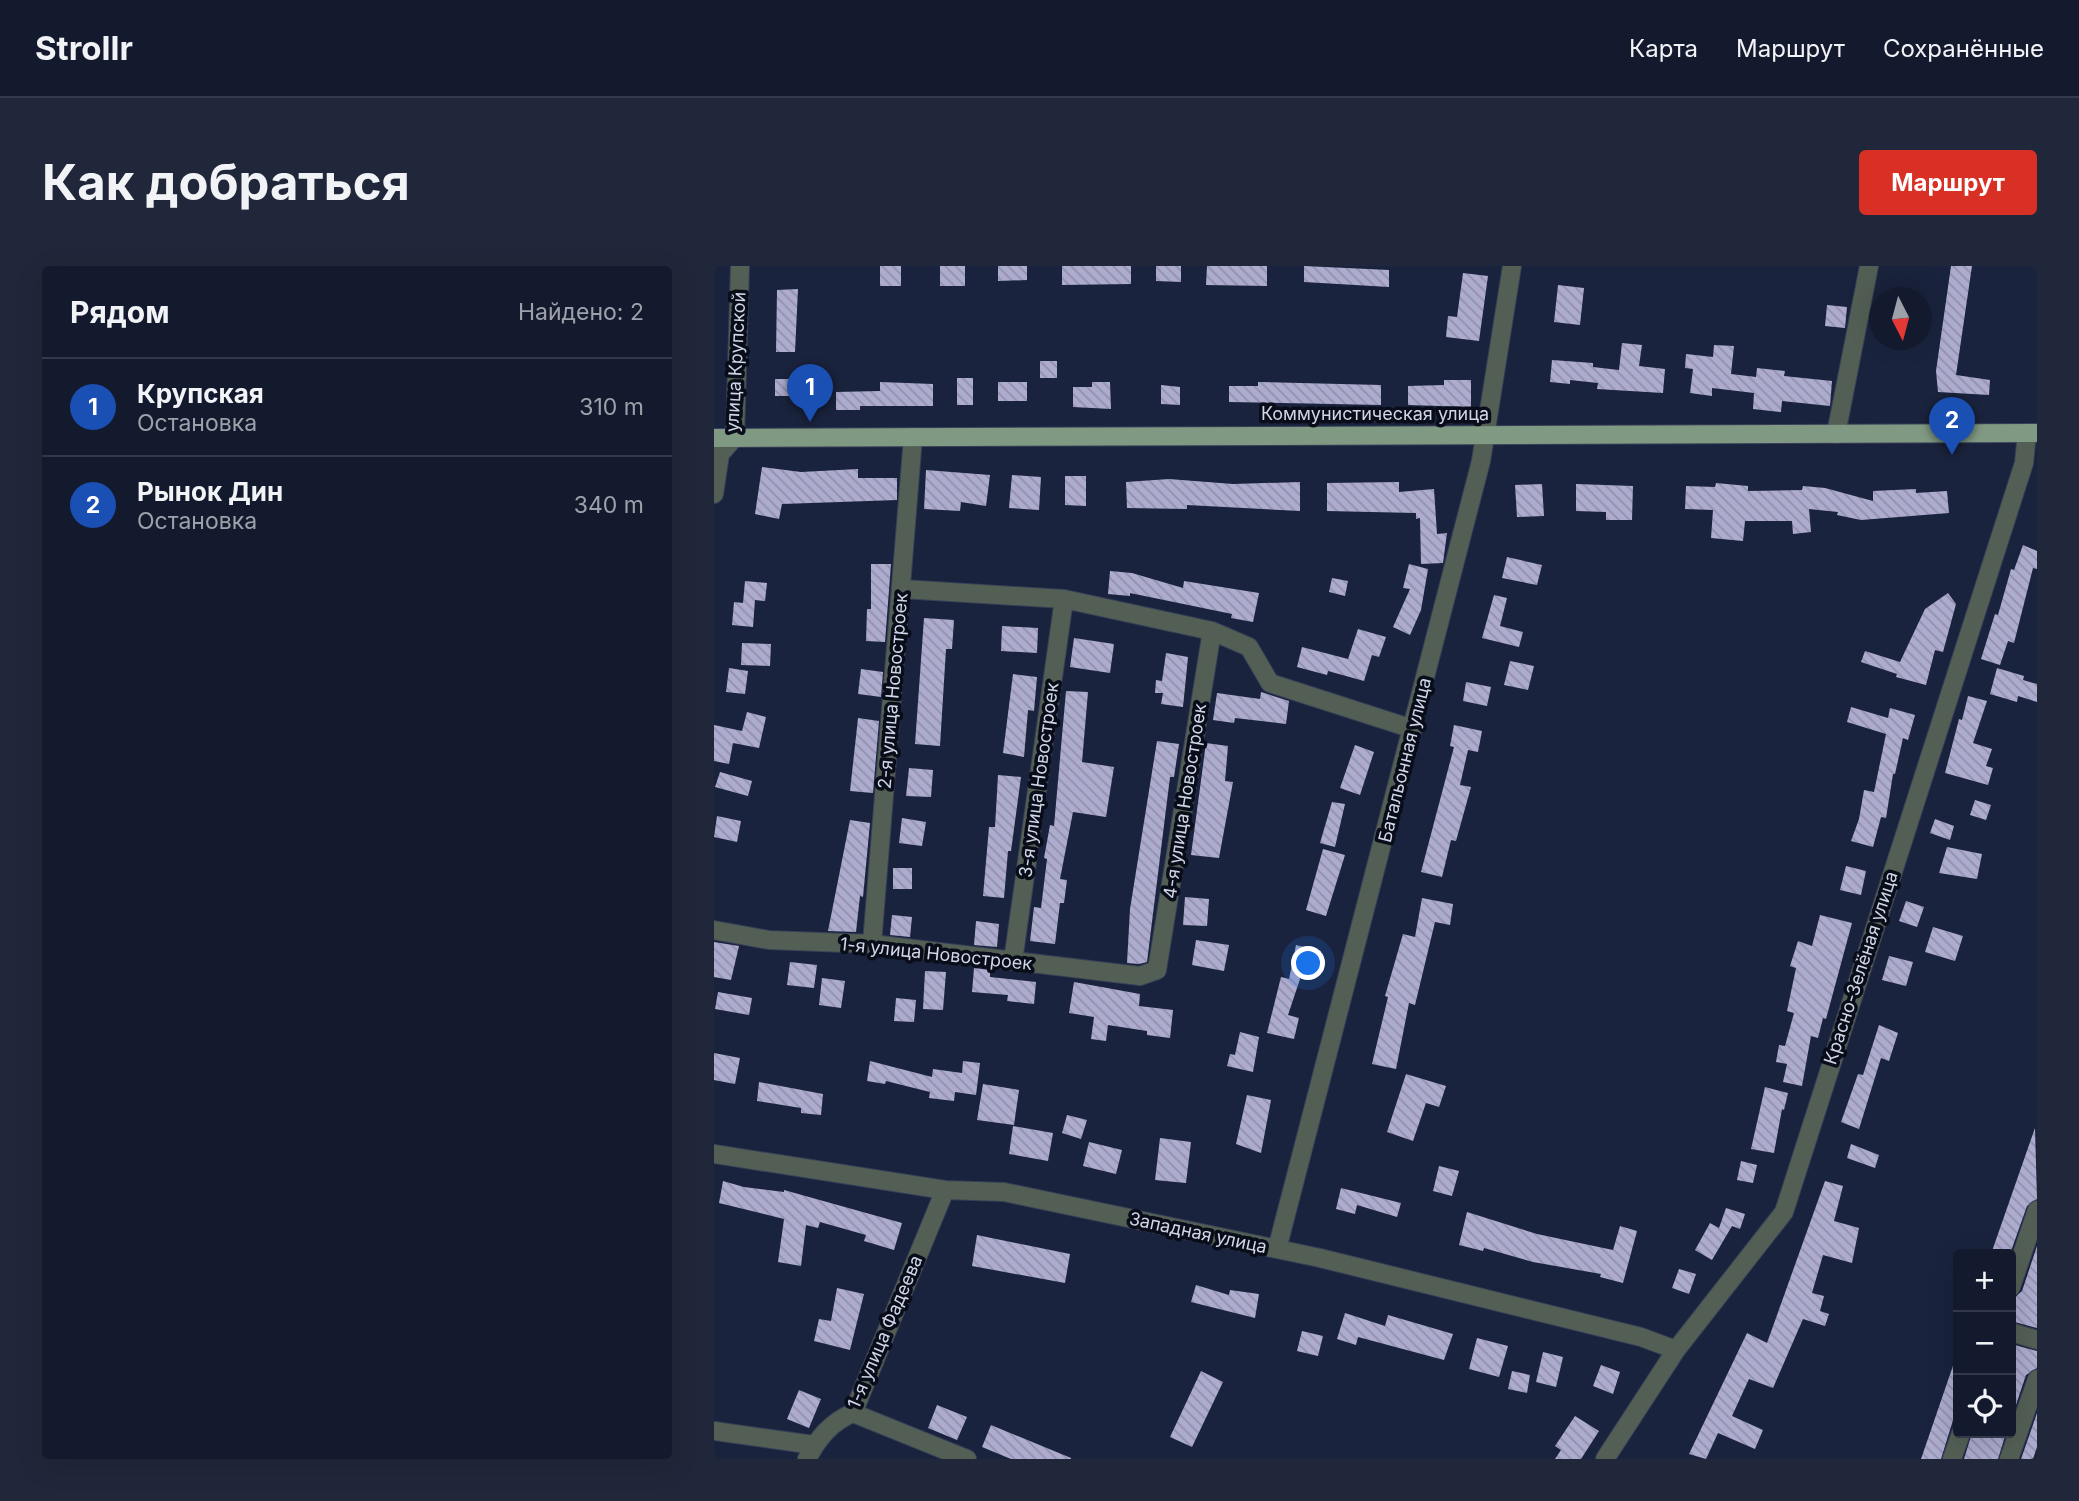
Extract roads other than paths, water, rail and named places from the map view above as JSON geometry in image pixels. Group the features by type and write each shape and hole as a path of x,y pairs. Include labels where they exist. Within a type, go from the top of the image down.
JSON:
{"main road":[{"name":"Коммунистическая улица","path":"714,438 2032,433"}],"street":[{"name":"улица Крупской","path":"714,494 720,454 735,437 740,266"},
{"name":"Батальонная улица","path":"1277,1249 1413,729 1486,435 1512,266"},
{"path":"1836,434 1869,266"},
{"name":"Красно-Зелёная улица","path":"1605,1459 1676,1350 1784,1212 2032,433"},
{"name":"2-я улица Новостроек","path":"872,944 913,437"},
{"path":"902,589 1064,599 1212,631 1250,647 1270,682 1413,729"},
{"name":"3-я улица Новостроек","path":"1013,961 1064,599"},
{"name":"4-я улица Новостроек","path":"1157,971 1212,631"},
{"name":"1-я улица Новостроек","path":"714,930 769,940 872,944 1140,976 1157,971"},
{"name":"Западная улица","path":"714,1154 945,1190 1004,1192 1277,1249 1641,1337 1676,1350"},
{"name":"1-я улица Фадеева","path":"810,1452 836,1420 853,1413 945,1190"},
{"path":"2016,1272 2037,1210"},
{"path":"2016,1334 2037,1340"},
{"path":"2009,1459 2037,1379"},
{"path":"853,1413 967,1459"},
{"path":"714,1431 810,1452"},
{"path":"1952,1459 1959,1438"}],"place":[{"name":"Крупская","path":"810,422"},
{"name":"Рынок Дин","path":"1952,455"}]}
